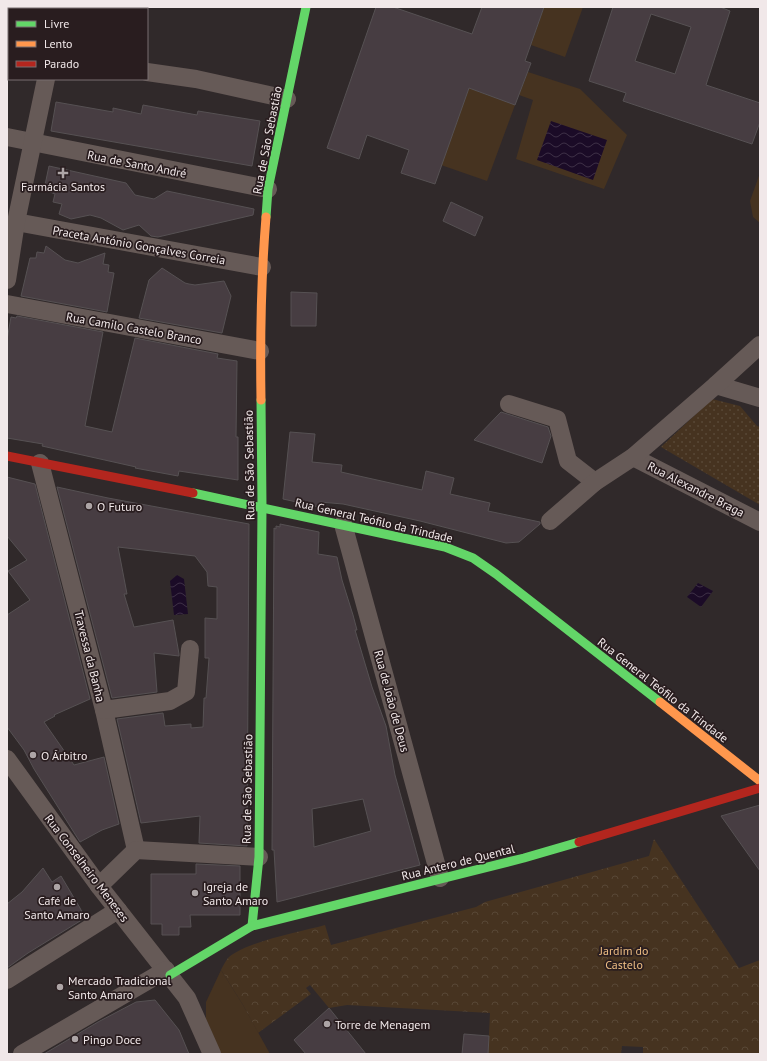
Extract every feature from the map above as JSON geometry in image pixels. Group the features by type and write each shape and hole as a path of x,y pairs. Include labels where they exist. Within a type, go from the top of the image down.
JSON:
{"street":[{"name":"Rua de São Sebastião","path":"252,926 259,857 262,507 260,351 262,267 268,189 306,7"},
{"path":"148,72 196,79 287,99"},
{"path":"7,280 16,222 46,80"},
{"name":"Rua de Santo André","path":"7,138 268,189"},
{"name":"Praceta António Gonçalves Correia","path":"16,222 262,267"},
{"name":"Rua Camilo Castelo Branco","path":"7,304 260,351"},
{"path":"550,521 596,482 633,457 760,345"},
{"path":"716,385 760,398"},
{"path":"509,404 557,419 568,461 596,482"},
{"name":"Rua General Teófilo da Trindade","path":"7,456 343,524 445,547 473,558 496,574 760,781"},
{"name":"Rua Alexandre Braga","path":"633,457 760,522"},
{"name":"Travessa da Banha","path":"40,463 104,710 136,850"},
{"name":"Rua de João de Deus","path":"343,524 440,878"},
{"path":"104,710 170,701 186,692 190,649"},
{"name":"Rua Conselheiro Meneses","path":"7,759 99,886 168,972 186,998 212,1054"},
{"name":"Rua Antero de Quental","path":"168,972 252,926 524,858 760,788"},
{"path":"99,886 136,850 259,857"},
{"path":"7,980 118,910"},
{"path":"22,1054 168,972"}],"green space":[{"path":"544,7 583,7 565,57 531,45"},
{"path":"528,72 580,89 627,135 604,189 516,159 533,100 519,95"},
{"path":"469,88 515,105 487,181 441,165"},
{"path":"760,173 760,223 753,217 750,201"},
{"path":"712,399 740,406 757,426 760,427 760,505 661,447"},
{"name":"Jardim do Castelo","path":"654,839 739,968 760,960 760,1054 643,1054 643,1047 622,1046 621,1054 488,1054 490,1013 347,1005 329,1008 310,985 306,988 311,994 258,1033 243,1005 221,970 229,957 249,946 262,942 325,925 331,945 476,907 485,902 649,856"},
{"path":"221,970 243,1005 270,1054 221,1054 206,1019 206,1002"}],"water":[{"path":"551,121 607,140 593,180 537,160"},
{"path":"177,575 184,579 188,614 174,615 170,581"},
{"path":"698,583 713,591 701,607 687,597"}],"building":[{"path":"376,7 393,7 472,34 482,7 544,7 525,61 531,63 515,105 469,88 435,184 401,173 409,150 367,135 359,159 327,148"},
{"path":"613,7 720,7 730,11 706,85 760,103 760,122 752,144 623,101 626,93 589,81","holes":["651,14 691,27 675,74 635,61"]},
{"path":"56,102 113,112 113,108 141,114 143,105 197,115 198,111 260,121 252,166 51,131"},
{"path":"49,166 126,183 135,195 154,199 167,191 254,209 253,215 158,237 151,236 139,225 123,230 101,218 90,215 71,219 59,214 62,204 53,202 55,194 50,192 51,186 45,185"},
{"path":"451,202 483,217 475,236 443,221"},
{"path":"46,246 65,260 78,263 105,253 103,264 109,265 108,272 114,273 107,312 21,296 30,258 36,258 37,252 44,253"},
{"path":"162,268 189,284 195,285 224,281 231,296 222,333 139,318 149,280"},
{"path":"291,292 317,293 316,326 291,326"},
{"path":"17,316 103,332 85,426 112,432 135,338 218,354 217,358 237,361 236,437 238,437 238,480 179,471 178,476 135,468 136,467 42,446 43,444 7,438 7,340 11,317 16,318"},
{"path":"501,412 548,427 551,436 542,463 474,440"},
{"path":"290,432 315,434 312,462 342,465 341,472 422,490 426,471 454,478 450,494 490,503 488,511 540,522 540,524 519,542 506,543 420,521 343,504 320,502 319,507 283,499"},
{"path":"7,477 35,484 90,699 54,715 55,716 44,722 74,765 104,757 119,824 102,830 80,842 34,769 24,750 7,727 7,615 30,600 8,571 27,560 7,536"},
{"path":"57,487 249,524 247,846 199,843 200,816 141,823 117,719 163,713 165,726 191,724 191,728 203,727 204,698 206,698 209,658 205,658 205,618 217,619 217,587 208,586 207,572 195,556 118,547 127,594 124,594 134,627 173,620 179,656 154,653 157,692 112,698"},
{"path":"280,524 319,532 318,554 337,557 342,580 357,630 355,630 372,687 386,726 395,775 420,865 277,902 274,850 272,850 274,528 276,529 276,526 280,527","holes":["363,799 371,831 314,847 312,809"]},
{"path":"760,805 760,871 721,816"},
{"name":"Igreja de Santo Amaro","path":"196,864 240,866 240,915 190,915 191,927 179,927 179,935 162,935 162,924 151,924 151,874 196,874"},
{"path":"43,868 52,882 61,876 85,918 28,953 7,968 7,904 22,892"},
{"path":"155,1000 179,1030 189,1054 44,1054 98,1022 136,1002"},
{"name":"Torre de Menagem","path":"329,1008 366,1054 306,1054 294,1040"},
{"path":"464,1034 489,1036 488,1054 462,1054"}],"traffic: fast":[{"path":"266,217 268,189 306,7"},
{"path":"252,926 259,857 262,507 261,400"},
{"path":"193,493 445,547 473,558 496,574 660,702"},
{"path":"170,975 252,926 524,858 579,842"}],"traffic: slow":[{"path":"261,400 261,308 266,217"},
{"path":"660,702 760,781"}],"traffic: jam":[{"path":"7,456 193,493"},
{"path":"579,842 760,788"}],"place":[{"name":"Farmácia Santos","path":"63,173"},
{"name":"O Futuro","path":"89,506"},
{"name":"O Árbitro","path":"33,755"},
{"name":"Café de Santo Amaro","path":"57,887"},
{"name":"Igreja de Santo Amaro","path":"195,893"},
{"name":"Mercado Tradicional Santo Amaro","path":"60,987"},
{"name":"Torre de Menagem","path":"327,1024"},
{"name":"Pingo Doce","path":"75,1039"}]}
